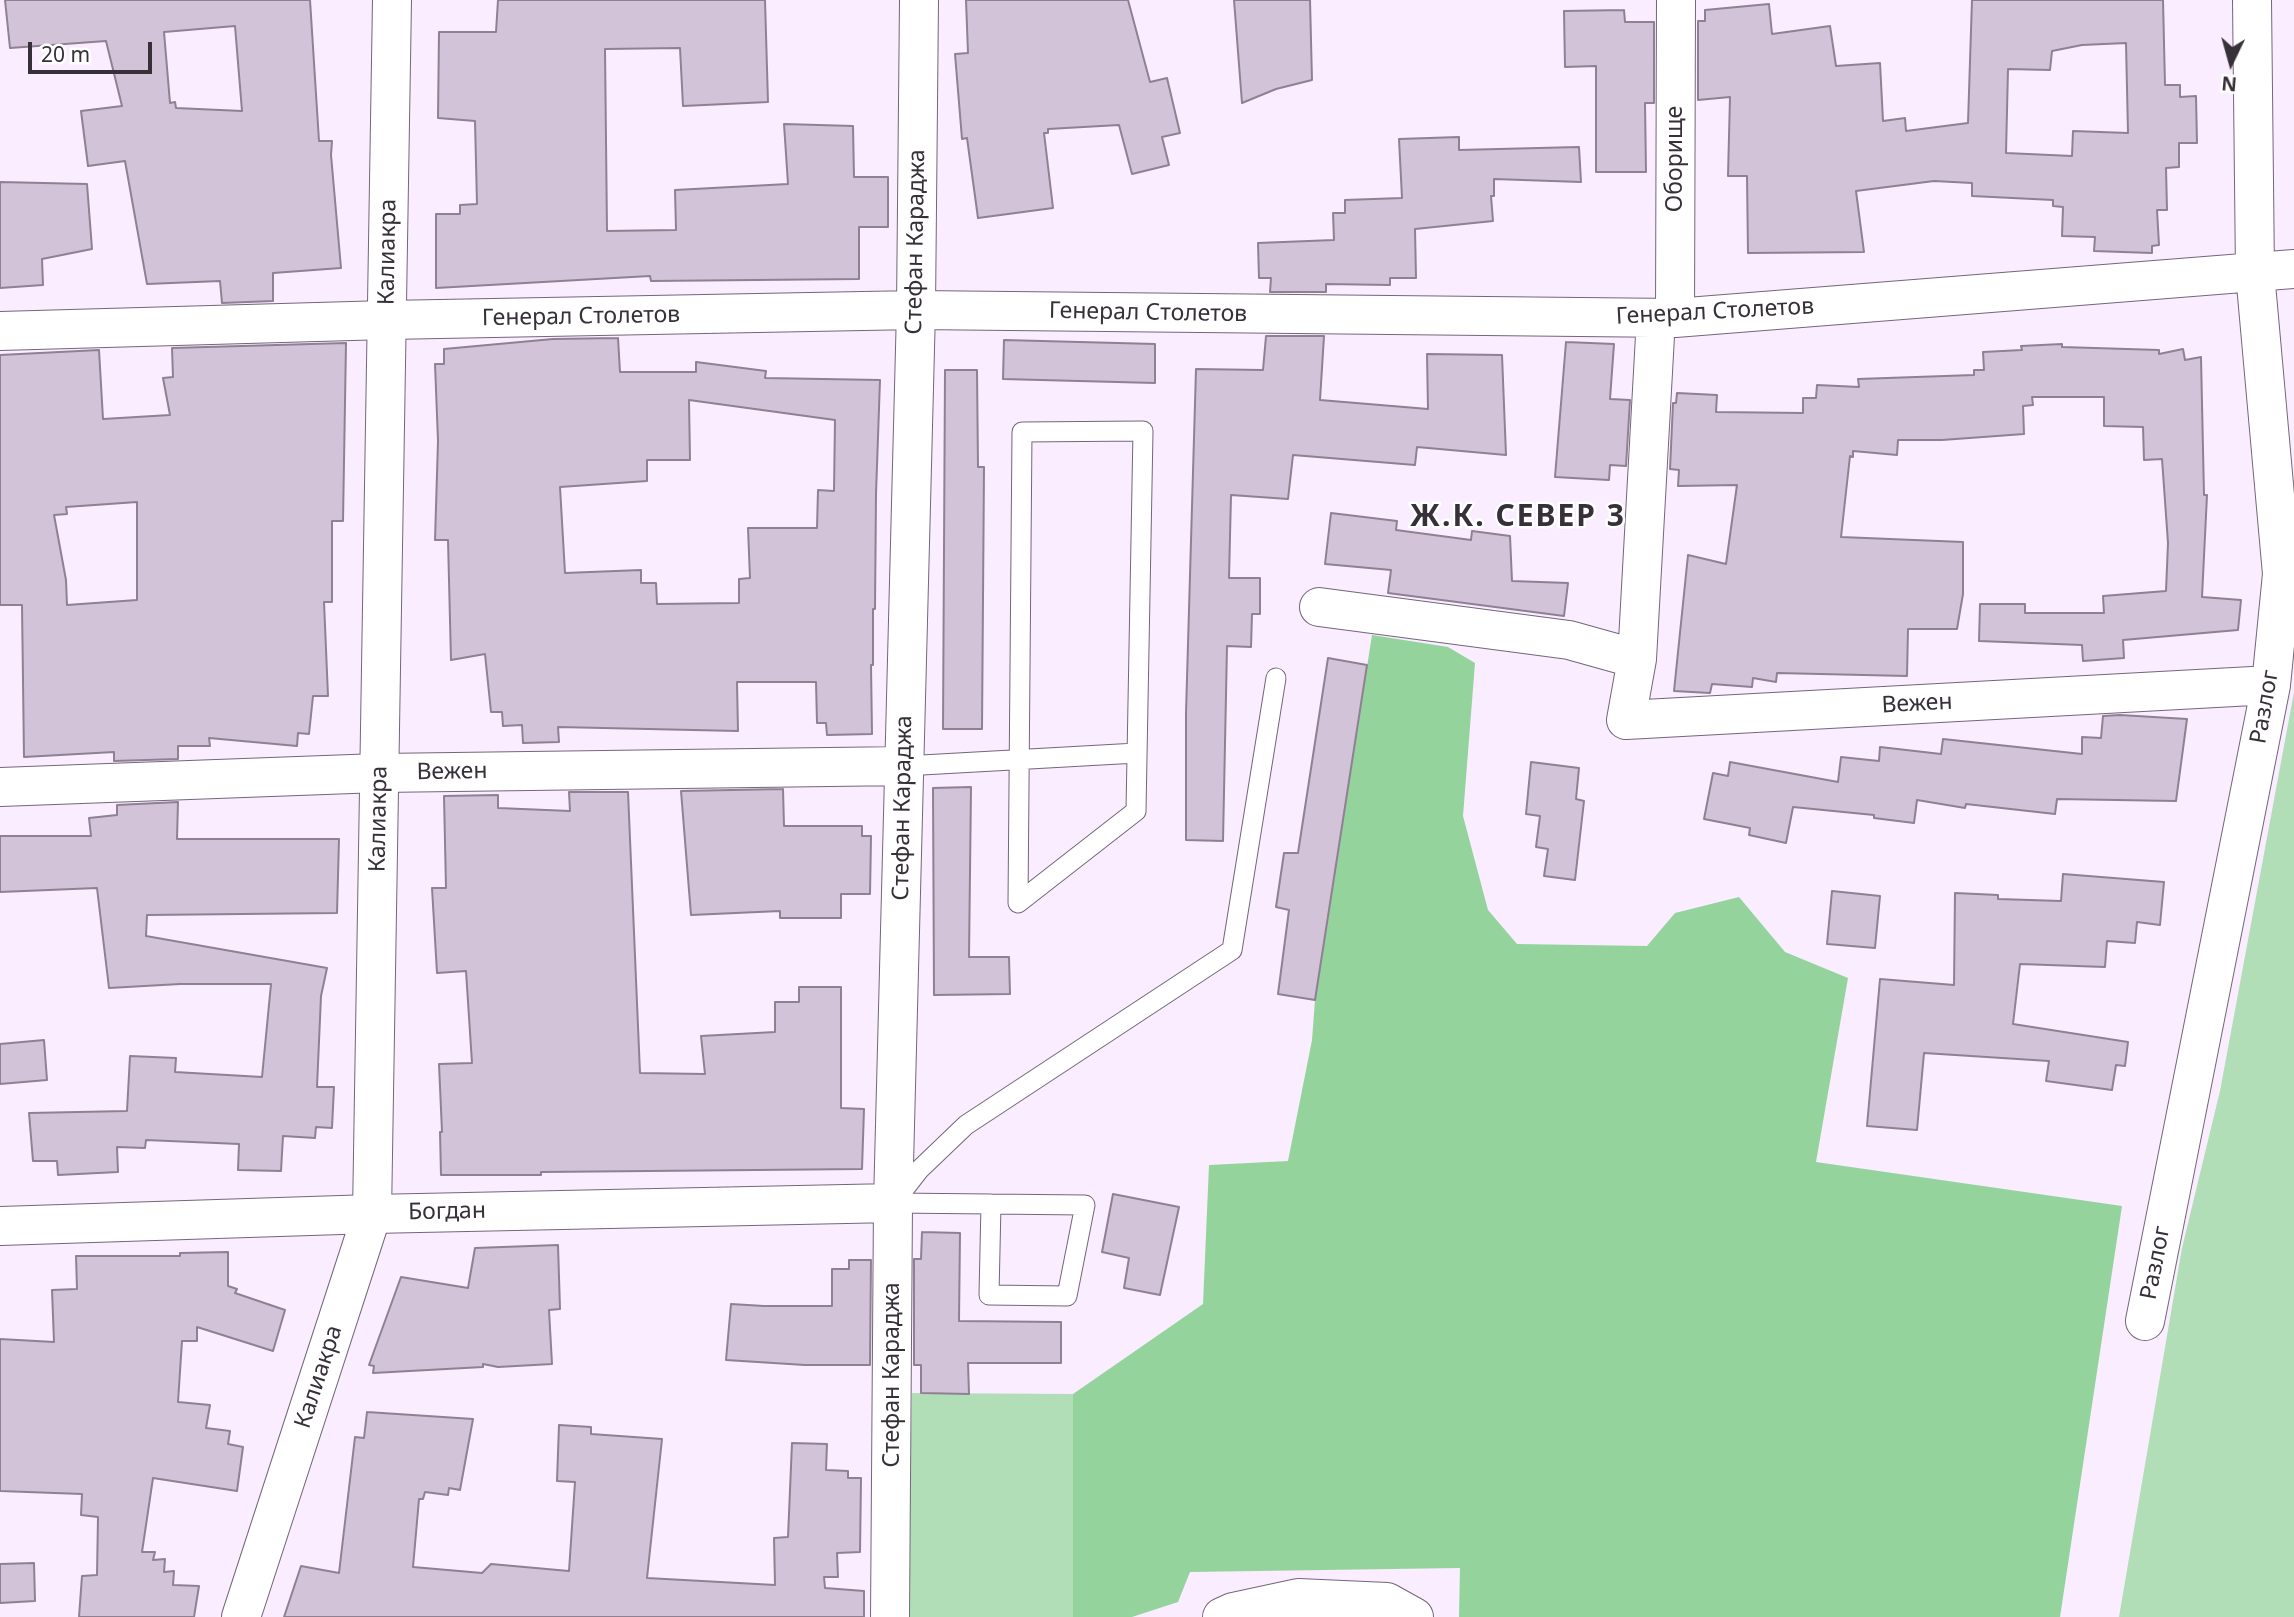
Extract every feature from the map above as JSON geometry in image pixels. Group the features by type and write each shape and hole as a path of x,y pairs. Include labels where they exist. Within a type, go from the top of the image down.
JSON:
{"street":[{"name":"Калиакра","path":"241,1617 372,1214 392,0"},
{"name":"Стефан Караджа","path":"890,1617 893,1203 916,310 919,0"},
{"name":"Оборище","path":"1666,318 1676,0"},
{"name":"Разлог","path":"2145,1321 2271,685 2282,574 2255,273 2252,0"},
{"name":"Генерал Столетов","path":"0,331 387,320 916,310 1666,318 2294,269"},
{"name":"Вежен","path":"1666,318 1637,659 1626,720 2271,685"},
{"path":"1319,607 1569,640 1637,659"},
{"name":"Вежен","path":"0,787 379,773 904,766"},
{"name":"Богдан","path":"0,1226 372,1214 893,1203"},
{"path":"1222,1617 1233,1612 1298,1598 1387,1602 1414,1617"}],"lane":[{"path":"1143,431 1137,753 1136,811 1018,903 1021,432 1143,431"},
{"path":"893,1203 919,1170 966,1125 1232,950 1276,678"},
{"path":"904,766 1137,753"},
{"path":"893,1203 991,1204 1085,1205 1067,1296 989,1295 991,1204"}],"green space":[{"path":"1372,635 1448,647 1475,663 1463,816 1488,910 1517,944 1647,946 1675,913 1739,897 1785,952 1848,978 1816,1162 2122,1206 2060,1617 1459,1617 1460,1568 1190,1572 1178,1602 1132,1617 1073,1617 1073,1394 1203,1304 1209,1165 1288,1161 1312,1040 1315,1000"},
{"path":"2294,692 2294,1617 2119,1617 2182,1248 2220,1091"},
{"path":"912,1393 1073,1394 1073,1617 907,1617"}],"building":[{"path":"5,0 310,0 319,141 332,141 341,268 273,273 273,301 222,303 220,281 147,284 125,161 88,166 81,111 122,106 106,41 10,48","holes":["235,26 242,111 176,108 175,102 170,103 164,32"]},
{"path":"498,0 765,0 768,102 683,106 680,48 605,49 607,231 676,230 675,190 788,184 784,124 853,126 854,177 888,177 888,227 859,227 859,279 651,281 650,276 436,288 436,214 460,214 460,205 477,204 475,121 438,118 439,32 496,32"},
{"path":"966,0 1128,0 1150,82 1167,78 1180,133 1162,137 1169,165 1132,174 1119,125 1048,129 1048,133 1044,133 1053,208 978,218 967,138 962,139 955,54 968,53"},
{"path":"1234,0 1310,0 1312,80 1276,89 1242,103"},
{"path":"1972,0 2163,0 2165,85 2180,85 2180,97 2196,96 2197,143 2179,143 2179,167 2166,168 2167,210 2157,210 2159,245 2152,246 2152,253 2094,251 2095,237 2062,236 2063,207 2053,206 2053,200 1972,196 1972,183 1934,181 1856,191 1864,252 1748,253 1747,176 1728,176 1730,97 1698,100 1698,21 1705,21 1705,10 1769,4 1772,34 1830,26 1836,66 1880,63 1883,121 1905,118 1906,131 1968,123","holes":["2126,43 2128,133 2073,131 2072,156 2006,153 2008,69 2050,70 2052,51 2082,45"]},
{"path":"1624,10 1625,22 1654,22 1654,103 1645,103 1646,172 1596,172 1596,66 1565,67 1564,11"},
{"path":"1459,137 1459,150 1579,147 1581,182 1494,179 1494,196 1491,196 1493,221 1415,229 1416,278 1390,278 1390,285 1326,284 1326,292 1270,292 1271,278 1259,278 1258,243 1334,240 1333,213 1345,213 1345,200 1402,198 1399,139"},
{"path":"0,182 87,184 92,249 42,259 43,285 0,288"},
{"path":"1266,336 1324,336 1320,400 1428,409 1427,354 1502,355 1506,455 1417,447 1415,465 1293,455 1288,499 1231,495 1229,578 1260,578 1260,614 1252,614 1251,647 1227,646 1223,841 1186,840 1186,713 1196,369 1263,370"},
{"path":"618,338 620,372 696,372 696,362 766,371 765,378 880,380 875,609 871,665 872,734 827,735 826,723 817,723 816,682 737,682 738,731 558,727 559,742 523,743 522,725 503,726 502,712 491,712 485,654 451,660 448,540 435,540 438,441 435,364 444,364 444,349 553,339","holes":["689,400 835,420 834,491 818,490 817,528 748,528 750,578 739,579 739,603 657,604 656,583 641,583 641,570 565,573 560,487 647,481 647,460 690,460"]},
{"path":"1004,340 1155,344 1155,383 1003,379"},
{"path":"1566,342 1614,344 1610,399 1630,400 1626,466 1610,465 1609,480 1555,477"},
{"path":"346,343 343,521 332,521 332,602 324,602 328,696 313,696 309,734 298,733 297,746 209,738 210,746 178,746 178,759 114,761 114,752 24,757 22,605 0,605 0,355 99,350 103,419 170,415 163,378 173,377 172,348","holes":["137,502 137,600 67,605 66,580 54,515 67,514 66,507"]},
{"path":"2062,344 2062,347 2159,350 2159,354 2183,349 2185,360 2201,357 2204,495 2207,495 2202,597 2241,600 2238,630 2123,640 2124,658 2083,661 2082,645 1979,641 1980,604 2025,604 2025,613 2104,613 2103,596 2166,591 2168,543 2162,459 2144,460 2143,427 2104,426 2104,397 2032,397 2033,405 2023,406 2024,434 1898,440 1897,455 1853,451 1853,457 1850,456 1841,537 1963,542 1963,594 1957,629 1908,629 1907,676 1777,673 1776,682 1753,678 1752,687 1712,684 1710,693 1674,691 1688,555 1726,564 1737,485 1678,486 1679,470 1670,469 1673,403 1676,403 1677,393 1717,395 1716,412 1803,413 1803,398 1816,398 1817,385 1859,387 1858,379 1974,375 1974,370 1984,370 1983,352 2022,350 2021,346"},
{"path":"945,370 977,370 978,467 984,467 982,729 943,729"},
{"path":"1331,513 1397,521 1396,530 1471,540 1472,531 1510,536 1512,581 1568,583 1564,616 1388,593 1391,570 1325,564"},
{"path":"1328,658 1367,665 1315,1000 1278,994 1289,910 1276,907 1284,853 1298,853"},
{"path":"2103,716 2187,719 2176,801 2057,799 2055,814 1966,804 1965,808 1917,800 1914,823 1874,818 1874,815 1793,807 1786,843 1749,835 1750,828 1704,819 1713,773 1728,776 1730,762 1838,782 1841,757 1879,761 1880,747 1941,754 1943,739 2082,754 2082,737 2101,738"},
{"path":"1531,762 1579,768 1576,799 1584,801 1575,880 1544,876 1548,849 1536,847 1540,816 1526,814"},
{"path":"971,787 969,957 1009,957 1010,994 934,995 933,788"},
{"path":"783,789 784,826 862,826 862,836 871,836 870,894 841,894 841,918 780,918 780,911 691,915 681,791"},
{"path":"569,792 628,792 640,1073 705,1074 701,1036 775,1032 775,1002 799,1002 799,987 841,987 841,1108 864,1109 862,1169 441,1175 439,1064 472,1063 466,971 437,973 432,888 446,888 444,796 498,795 498,808 570,811"},
{"path":"178,802 177,839 339,839 337,913 147,915 146,936 327,968 321,996 317,1087 334,1087 332,1128 316,1127 315,1138 283,1136 281,1171 238,1170 239,1144 146,1140 145,1148 117,1147 118,1172 58,1175 57,1161 33,1161 29,1113 127,1111 130,1056 176,1058 175,1072 262,1077 271,984 180,984 109,988 97,888 0,892 0,836 91,836 89,818 117,815 117,805"},
{"path":"2063,874 2164,882 2160,925 2137,922 2135,943 2107,941 2105,967 2020,964 2013,1024 2128,1042 2125,1066 2116,1065 2112,1090 2046,1081 2049,1061 1924,1053 1917,1130 1867,1126 1880,979 1954,985 1955,893 1998,895 1998,899 2061,901"},
{"path":"1832,891 1880,896 1875,948 1827,944"},
{"path":"44,1040 47,1080 0,1084 0,1044"},
{"path":"1113,1194 1179,1207 1160,1295 1124,1288 1129,1258 1102,1252"},
{"path":"922,1232 960,1233 959,1321 1061,1322 1061,1363 968,1363 969,1394 921,1393 921,1365 914,1365 914,1259 921,1259"},
{"path":"558,1245 560,1309 549,1310 552,1364 498,1367 483,1364 483,1367 373,1373 374,1366 369,1365 401,1277 468,1288 475,1248"},
{"path":"228,1252 228,1286 237,1289 235,1293 285,1310 273,1351 197,1327 197,1341 182,1341 178,1402 210,1405 206,1428 230,1431 228,1444 243,1447 237,1491 153,1478 142,1552 155,1552 153,1560 165,1559 164,1572 174,1571 173,1585 199,1586 194,1617 79,1617 82,1576 97,1575 98,1517 81,1515 82,1494 0,1491 0,1339 54,1342 52,1290 77,1289 76,1256 180,1256 180,1253"},
{"path":"849,1260 871,1260 870,1365 805,1365 726,1360 731,1304 832,1306 832,1269 849,1269"},
{"path":"367,1412 473,1419 460,1490 449,1488 448,1495 425,1492 423,1499 419,1499 413,1567 482,1573 491,1564 569,1571 575,1482 557,1481 559,1425 591,1427 591,1434 662,1439 647,1578 775,1585 774,1538 788,1537 792,1443 827,1444 826,1470 848,1471 848,1478 861,1478 860,1552 837,1553 838,1577 824,1577 825,1588 864,1591 864,1617 284,1617 301,1566 339,1573 355,1437 364,1438"},
{"path":"34,1563 35,1601 0,1603 0,1564"}],"district":[{"name":"Ж.К. СЕВЕР 3","path":"1518,517"}]}
